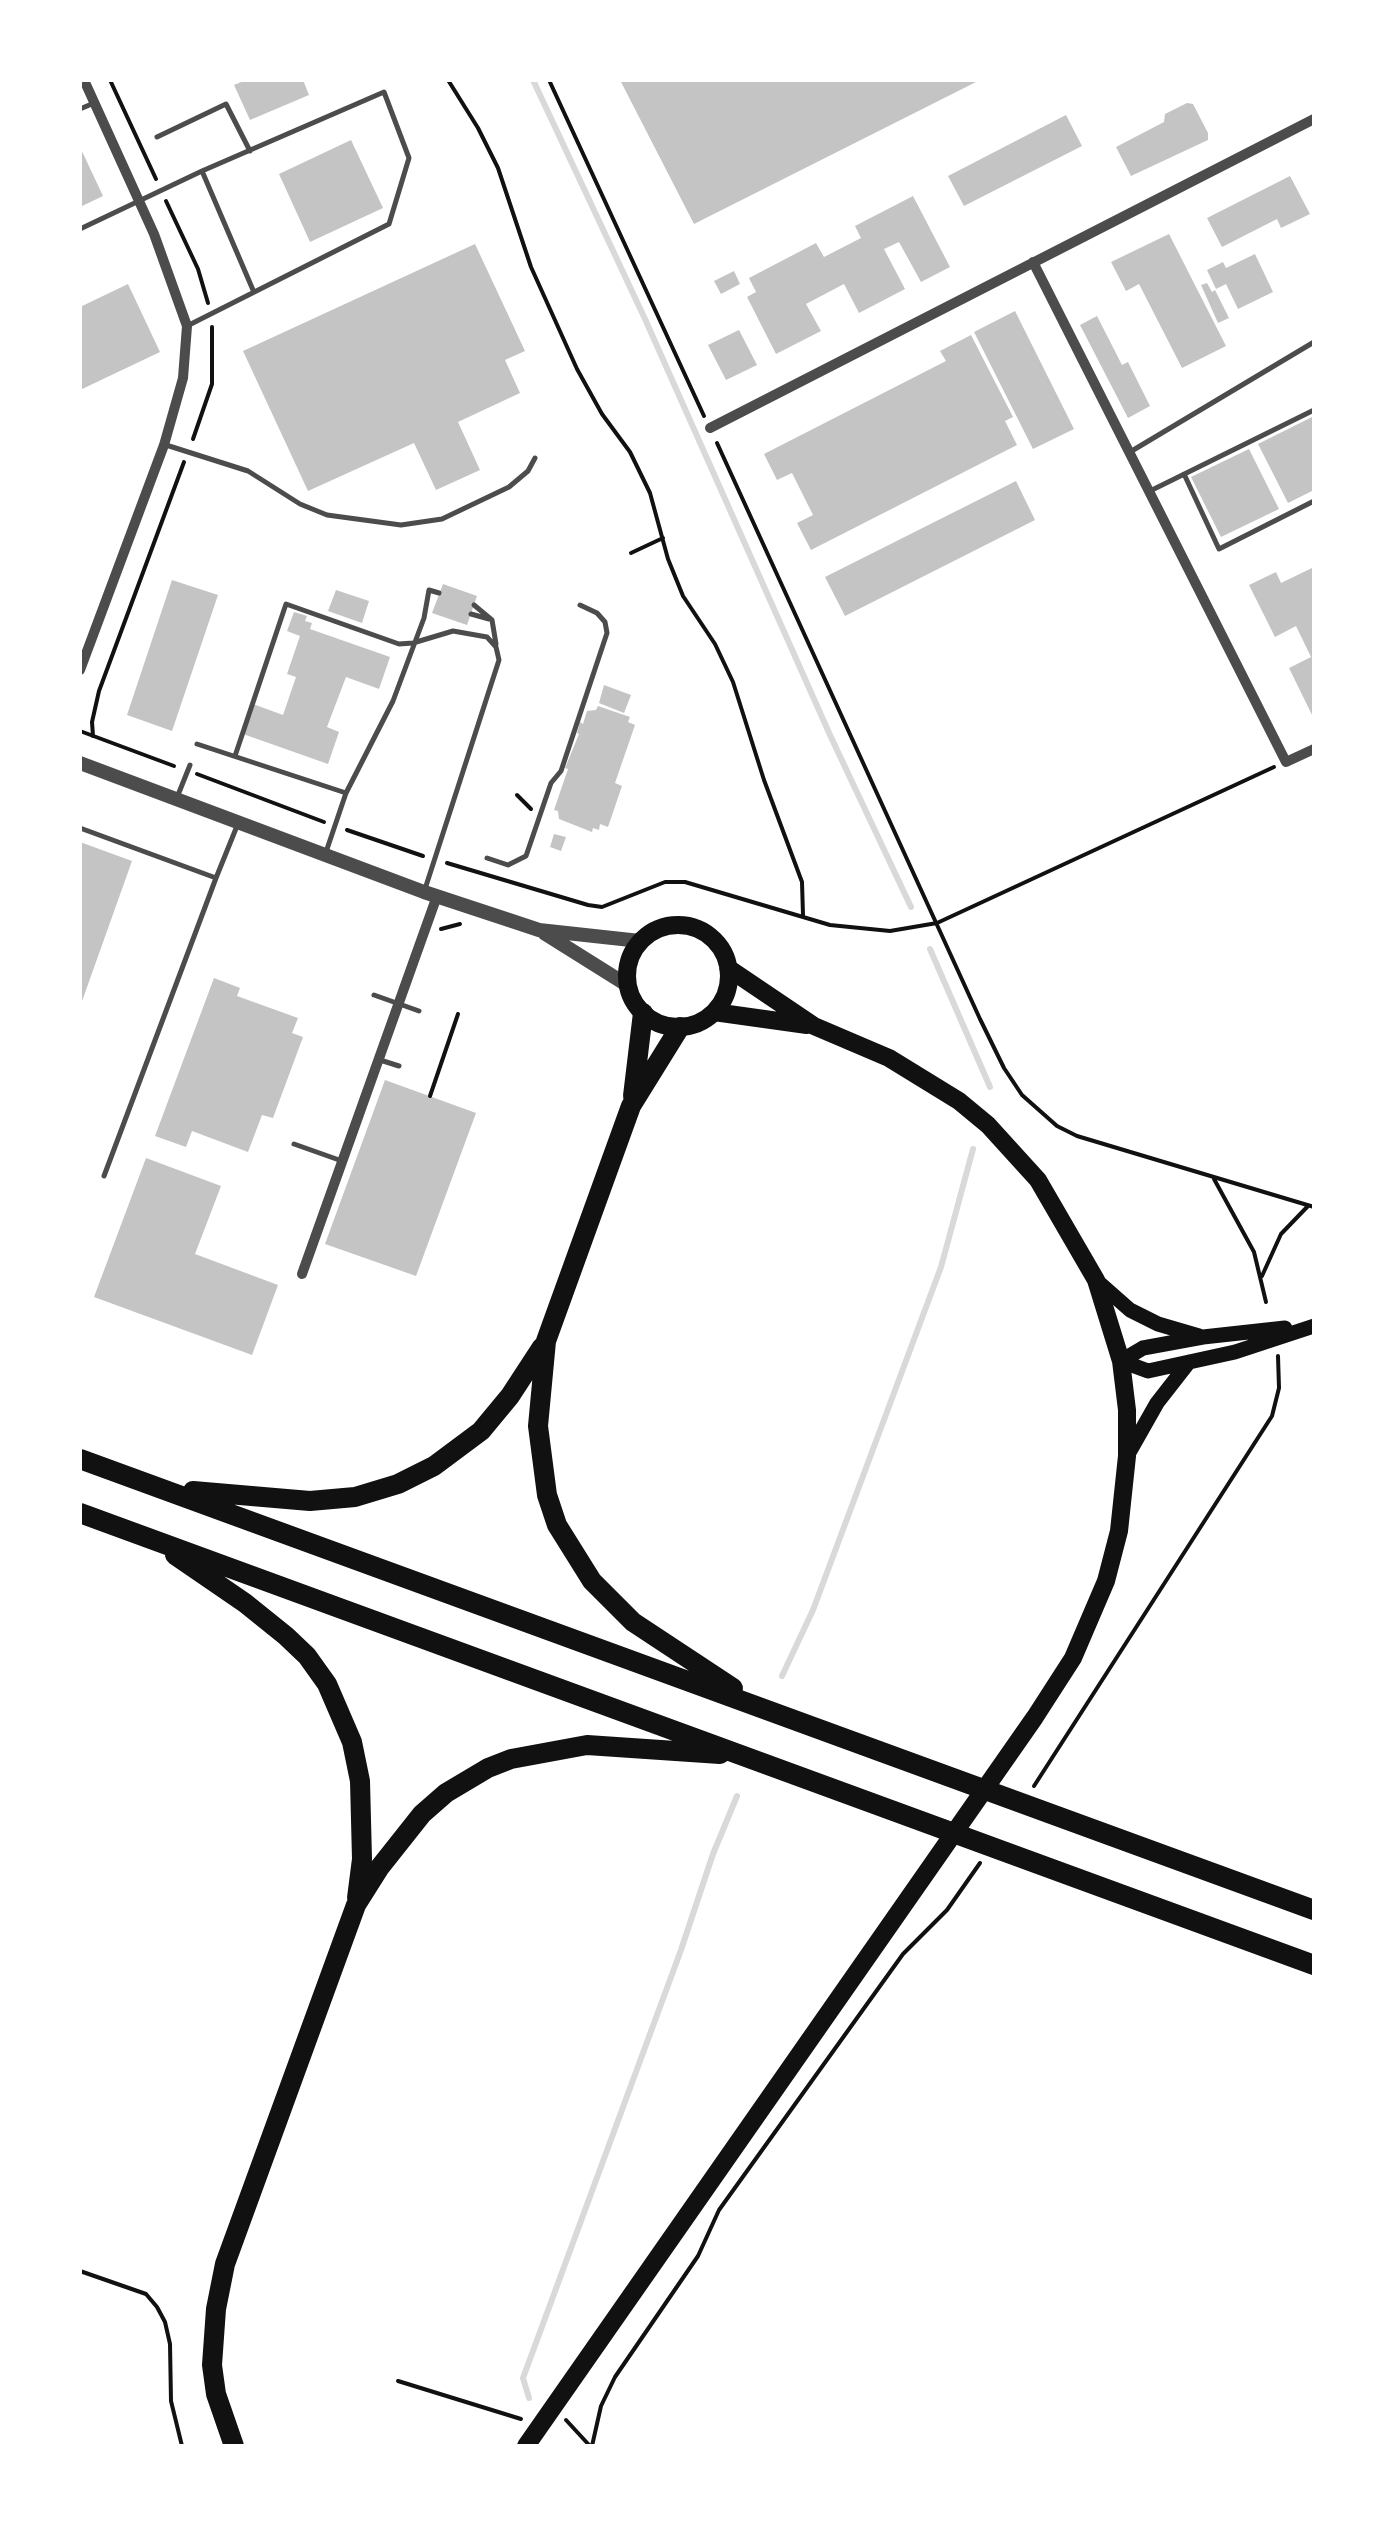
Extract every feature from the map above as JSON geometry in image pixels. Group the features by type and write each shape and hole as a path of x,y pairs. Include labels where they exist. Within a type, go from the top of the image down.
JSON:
{"highway":[{"path":"631,1106 643,1014"},
{"path":"156,1486 310,1501 354,1496 398,1484 434,1466 481,1430 510,1396 546,1341 631,1106 680,1027"},
{"path":"546,1341 538,1426 541,1464 558,1525 573,1552 592,1581 633,1622 763,1709"},
{"path":"80,1459 1314,1910"},
{"path":"80,1513 1314,1965"},
{"path":"150,1538 264,1617 307,1656 327,1684 352,1742 360,1782 362,1859 356,1905 225,2264 216,2308 212,2365 216,2394 234,2446"},
{"path":"356,1905 400,1839 422,1814 466,1780 512,1758 587,1745 746,1756"}],"main road":[{"path":"684,925 714,939 728,968 728,984 714,1012 704,1020 680,1027 643,1014 627,985 627,969 640,941 668,926 684,925"},
{"path":"526,2446 1034,1719 1073,1658 1106,1581 1120,1531 1128,1456 1121,1361 1096,1280 1038,1180 988,1124 922,1076 814,1026 728,968"},
{"path":"714,1012 814,1026"},
{"path":"1096,1280 1130,1310 1158,1324 1203,1337"},
{"path":"1121,1361 1143,1348 1203,1337 1314,1326"},
{"path":"1121,1361 1148,1371 1236,1352 1314,1326"},
{"path":"1128,1456 1157,1403 1189,1362"}],"street":[{"path":"80,670 164,445 183,378 187,326 139,202 84,80"},
{"path":"710,428 1314,120"},
{"path":"1033,262 1286,762 1314,749"},
{"path":"80,763 430,894 539,930 640,941"},
{"path":"302,1274 418,950 430,894"},
{"path":"539,930 627,985"}],"lane":[{"path":"80,229 384,92 409,158 389,224 187,326"},
{"path":"80,110 94,103"},
{"path":"157,138 226,104 250,151"},
{"path":"202,172 254,290"},
{"path":"1130,452 1314,342"},
{"path":"1149,492 1314,410"},
{"path":"164,445 248,470 300,504 326,515 400,526 442,519 510,486 535,458"},
{"path":"1184,474 1219,549 1314,501"},
{"path":"325,855 346,793 393,701 424,618 429,590 439,593"},
{"path":"426,600 436,602"},
{"path":"234,756 286,604 399,644 453,631 487,637 496,647"},
{"path":"430,894 435,860 499,660 492,620 474,605"},
{"path":"487,858 508,865 526,856 551,782 562,771 607,633 598,613 580,605"},
{"path":"470,614 492,620"},
{"path":"196,744 346,793"},
{"path":"176,798 188,768"},
{"path":"104,1176 239,822"},
{"path":"80,828 216,878"},
{"path":"374,995 419,1011"},
{"path":"380,1060 399,1066"},
{"path":"294,1144 342,1161"}],"path":[{"path":"448,80 498,168 531,266 577,368 650,493 683,596 715,644 733,682 802,882 804,917"},
{"path":"549,80 1004,1068 1036,1110 1077,1136 1312,1206"},
{"path":"630,553 663,538"},
{"path":"80,731 336,826 588,906 602,906 646,887 685,882 860,930 937,923 1286,762"},
{"path":"418,950 430,954 446,925 464,924"},
{"path":"430,1096 458,1014"},
{"path":"1214,1179 1242,1225 1262,1276 1266,1302"},
{"path":"1262,1276 1281,1234 1312,1206"},
{"path":"1034,1784 1272,1416 1279,1388 1278,1356"},
{"path":"591,2446 601,2406 615,2376 698,2256 719,2210 904,1954 947,1910 980,1863"},
{"path":"80,2271 146,2294 157,2307 170,2344 171,2400 182,2446"},
{"path":"398,2382 540,2426"},
{"path":"554,2405 591,2446"}],"building":[{"path":"246,80 303,80 309,95 250,120 234,85"},
{"path":"620,80 980,80 694,224"},
{"path":"1193,104 1208,140 1131,176 1116,147 1164,122 1165,114"},
{"path":"1066,115 1082,146 964,206 948,176"},
{"path":"351,140 383,208 310,242 279,174"},
{"path":"80,147 103,196 80,207"},
{"path":"1290,176 1310,214 1281,228 1277,219 1222,247 1207,218"},
{"path":"913,196 950,267 921,282 899,242 884,249 905,289 859,313 844,284 806,304 821,331 776,354 747,297 756,292 749,278 816,243 824,257 861,238 855,226"},
{"path":"1169,234 1226,346 1182,368 1139,284 1126,291 1111,262"},
{"path":"475,244 525,351 505,360 520,393 458,422 480,470 436,490 414,443 308,491 243,351"},
{"path":"1255,254 1273,292 1238,309 1226,284 1216,289 1207,270 1223,262 1226,268"},
{"path":"734,271 740,284 721,294 714,281"},
{"path":"1207,283 1212,292 1215,290 1229,318 1218,323 1201,285"},
{"path":"128,284 160,352 80,390 80,307"},
{"path":"1015,311 1074,429 1033,449 974,332"},
{"path":"1097,316 1122,365 1128,362 1150,406 1128,418 1080,325"},
{"path":"739,330 757,365 726,380 708,345"},
{"path":"971,335 1013,417 1005,421 1017,445 811,550 797,523 813,515 792,473 777,480 764,454 946,361 940,351"},
{"path":"1314,416 1314,490 1288,503 1258,444"},
{"path":"1249,449 1279,509 1221,537 1191,477"},
{"path":"1016,481 1035,520 845,616 825,577"},
{"path":"1314,567 1314,719 1289,668 1311,657 1296,626 1275,637 1249,585 1276,572 1281,583"},
{"path":"172,580 218,595 172,731 127,715"},
{"path":"443,584 477,596 467,625 432,613"},
{"path":"336,590 369,601 362,623 328,611"},
{"path":"294,612 307,616 305,621 312,623 310,629 390,657 379,689 346,677 327,727 339,732 328,764 243,734 253,704 283,715 296,677 287,674 300,636 287,631"},
{"path":"604,685 631,695 624,713 599,703"},
{"path":"598,706 630,717 628,722 635,725 615,783 622,786 608,827 600,824 599,830 593,828 592,832 559,819 558,811 554,810 580,722 583,724 587,711"},
{"path":"554,834 566,837 561,851 550,847"},
{"path":"80,842 132,861 81,1004 80,1004"},
{"path":"214,978 240,988 237,996 298,1018 292,1033 303,1037 273,1118 262,1115 248,1152 192,1131 186,1147 155,1136"},
{"path":"385,1080 476,1113 416,1276 325,1244"},
{"path":"146,1158 221,1186 195,1254 278,1285 252,1355 94,1297"}],"waterway":[{"path":"533,80 911,907"},
{"path":"930,949 990,1087"},
{"path":"782,1676 813,1610 941,1267 973,1149"},
{"path":"529,2398 523,2378 737,1796"}]}
